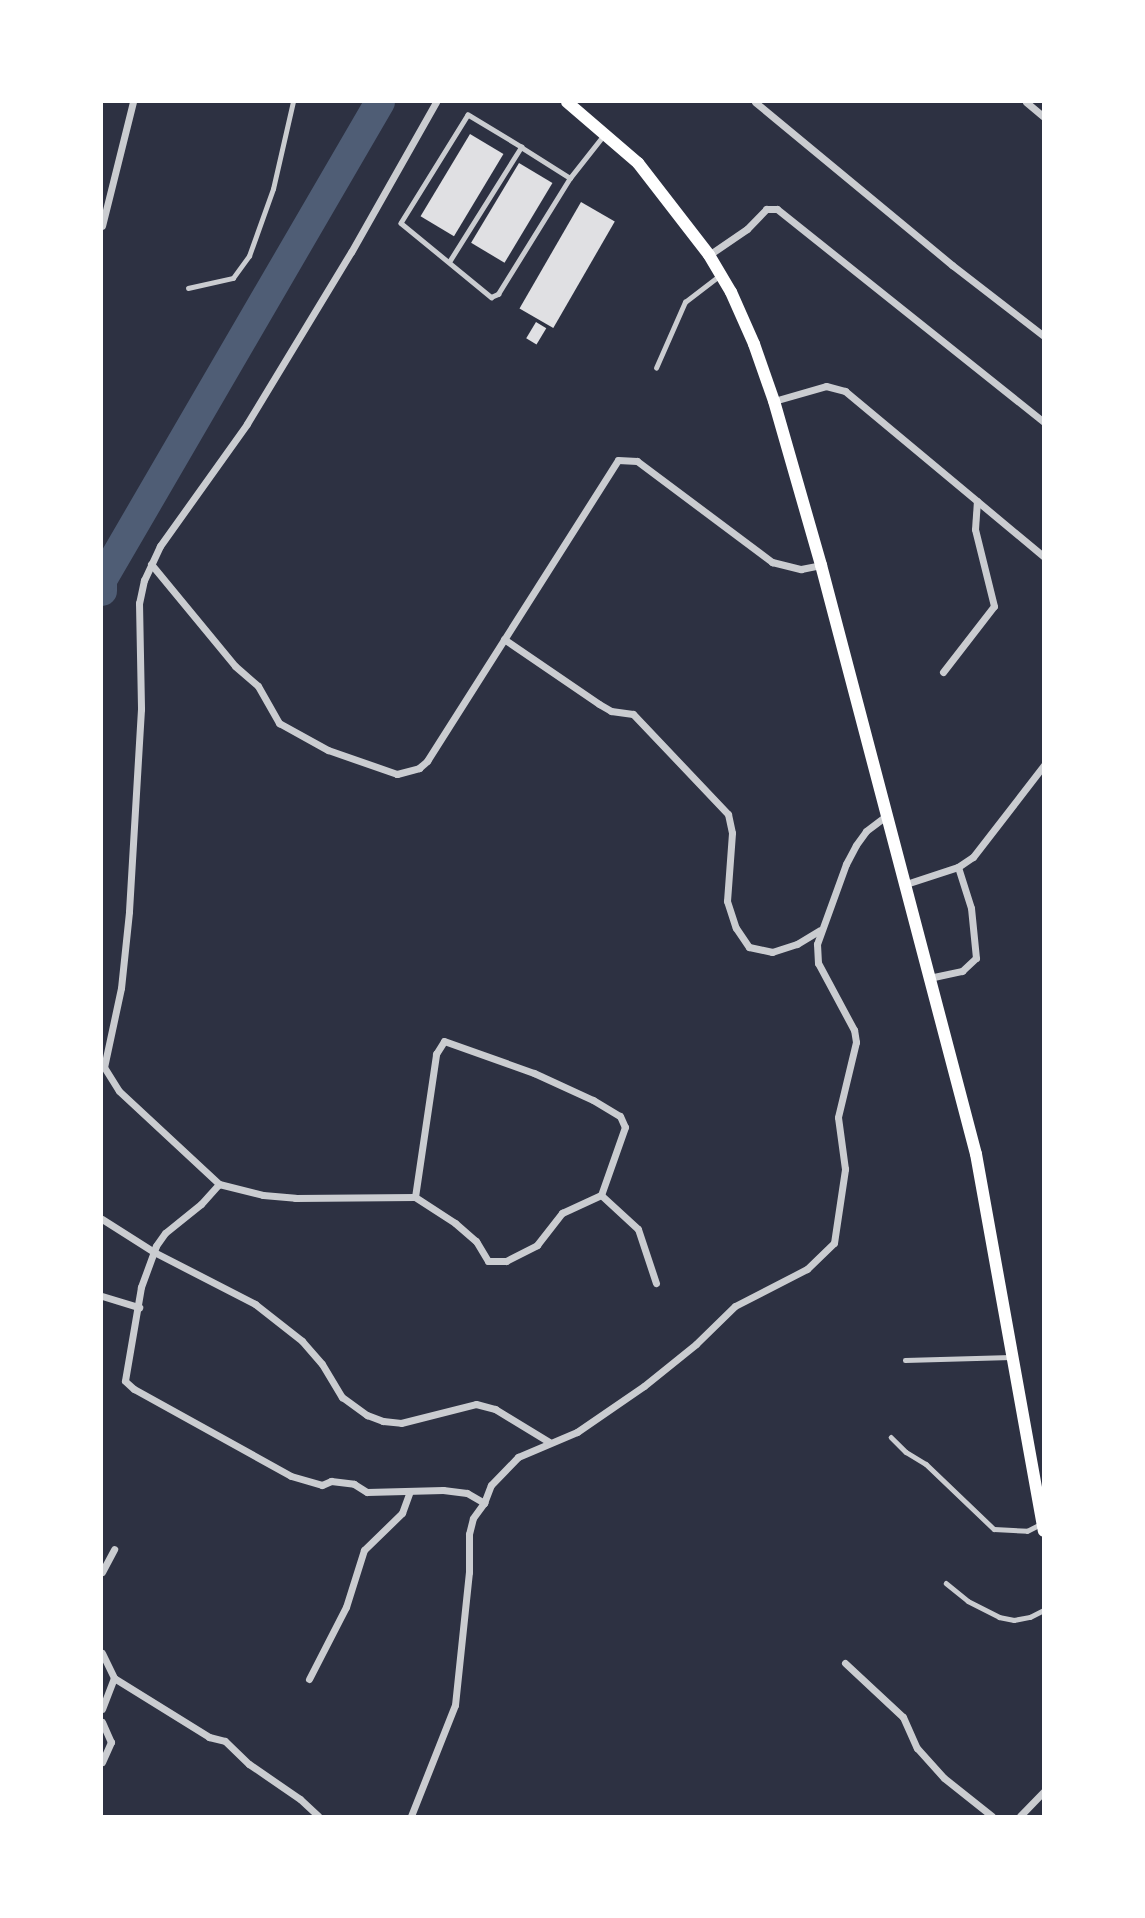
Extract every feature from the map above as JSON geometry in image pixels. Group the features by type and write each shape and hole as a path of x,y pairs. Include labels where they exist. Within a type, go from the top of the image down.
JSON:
{"main road":[{"path":"567,102 638,163 709,255 754,344 774,401 821,565 976,1154 1043,1527"}],"street":[{"path":"102,226 134,102"},
{"path":"415,1197 436,1054 444,1041 534,1073 593,1100 620,1116 625,1127 601,1195 562,1213 537,1245 498,1263 488,1262 476,1241 455,1223 415,1197 295,1198 263,1195 219,1184 118,1091 104,1067 121,988 129,912 141,709 139,603 151,564 247,424 351,252 436,102"},
{"path":"755,102 952,265 1044,336"},
{"path":"1026,102 1044,117"},
{"path":"709,255 747,229 766,209 777,209 1044,422"},
{"path":"774,401 826,386 845,391 1044,557"},
{"path":"151,564 235,666 258,686 279,723 328,750 386,771 409,773 427,761 618,460 637,461 772,562 801,569 821,565"},
{"path":"943,672 994,606 975,529 977,501"},
{"path":"504,639 611,711 634,714 728,814 732,833 727,901 736,928 749,947 772,952 797,944 820,930"},
{"path":"906,884 958,867 973,857 1044,765"},
{"path":"411,1816 455,1705 469,1534 473,1518 484,1503 491,1485 518,1457 577,1432 644,1386 696,1344 735,1306 807,1269 834,1243 845,1169 838,1117 856,1042 854,1030 818,963 820,930 856,845 866,831 887,814"},
{"path":"928,979 962,971 976,958 969,898 958,867"},
{"path":"219,1184 201,1204 165,1233 154,1252 141,1287 125,1381 134,1389 291,1476 321,1485 331,1482 354,1483 367,1492 443,1490 467,1493 484,1503"},
{"path":"601,1195 638,1229 656,1283"},
{"path":"102,1219 154,1252 254,1304 302,1341 322,1364 342,1397 368,1415 383,1421 401,1423 476,1404 506,1415 550,1443"},
{"path":"102,1296 139,1307"},
{"path":"309,1679 346,1607 364,1550 402,1513 410,1491"},
{"path":"102,1572 114,1549"},
{"path":"102,1653 114,1678 209,1737 225,1741 249,1764 300,1799 318,1816"},
{"path":"845,1663 903,1717 917,1748 944,1778 992,1816"},
{"path":"102,1709 114,1678"},
{"path":"102,1722 111,1742 102,1762"},
{"path":"1020,1816 1044,1791"}],"lane":[{"path":"188,288 233,278 249,256 273,189 293,102"},
{"path":"570,178 468,115 401,223 491,297 498,294 570,178 606,133"},
{"path":"449,262 521,147"},
{"path":"656,368 685,302 720,275"},
{"path":"905,1360 1012,1357"},
{"path":"891,1437 906,1452 926,1464 995,1529 1027,1531 1043,1527"},
{"path":"946,1583 968,1601 999,1617 1030,1618 1044,1611"}],"building":[{"path":"470,134 503,154 454,236 421,216"},
{"path":"519,163 552,183 505,263 471,243"},
{"path":"581,202 615,222 553,328 520,309"},
{"path":"536,322 546,328 537,344 526,338"}],"waterway":[{"path":"102,591 102,580 380,102"}]}
